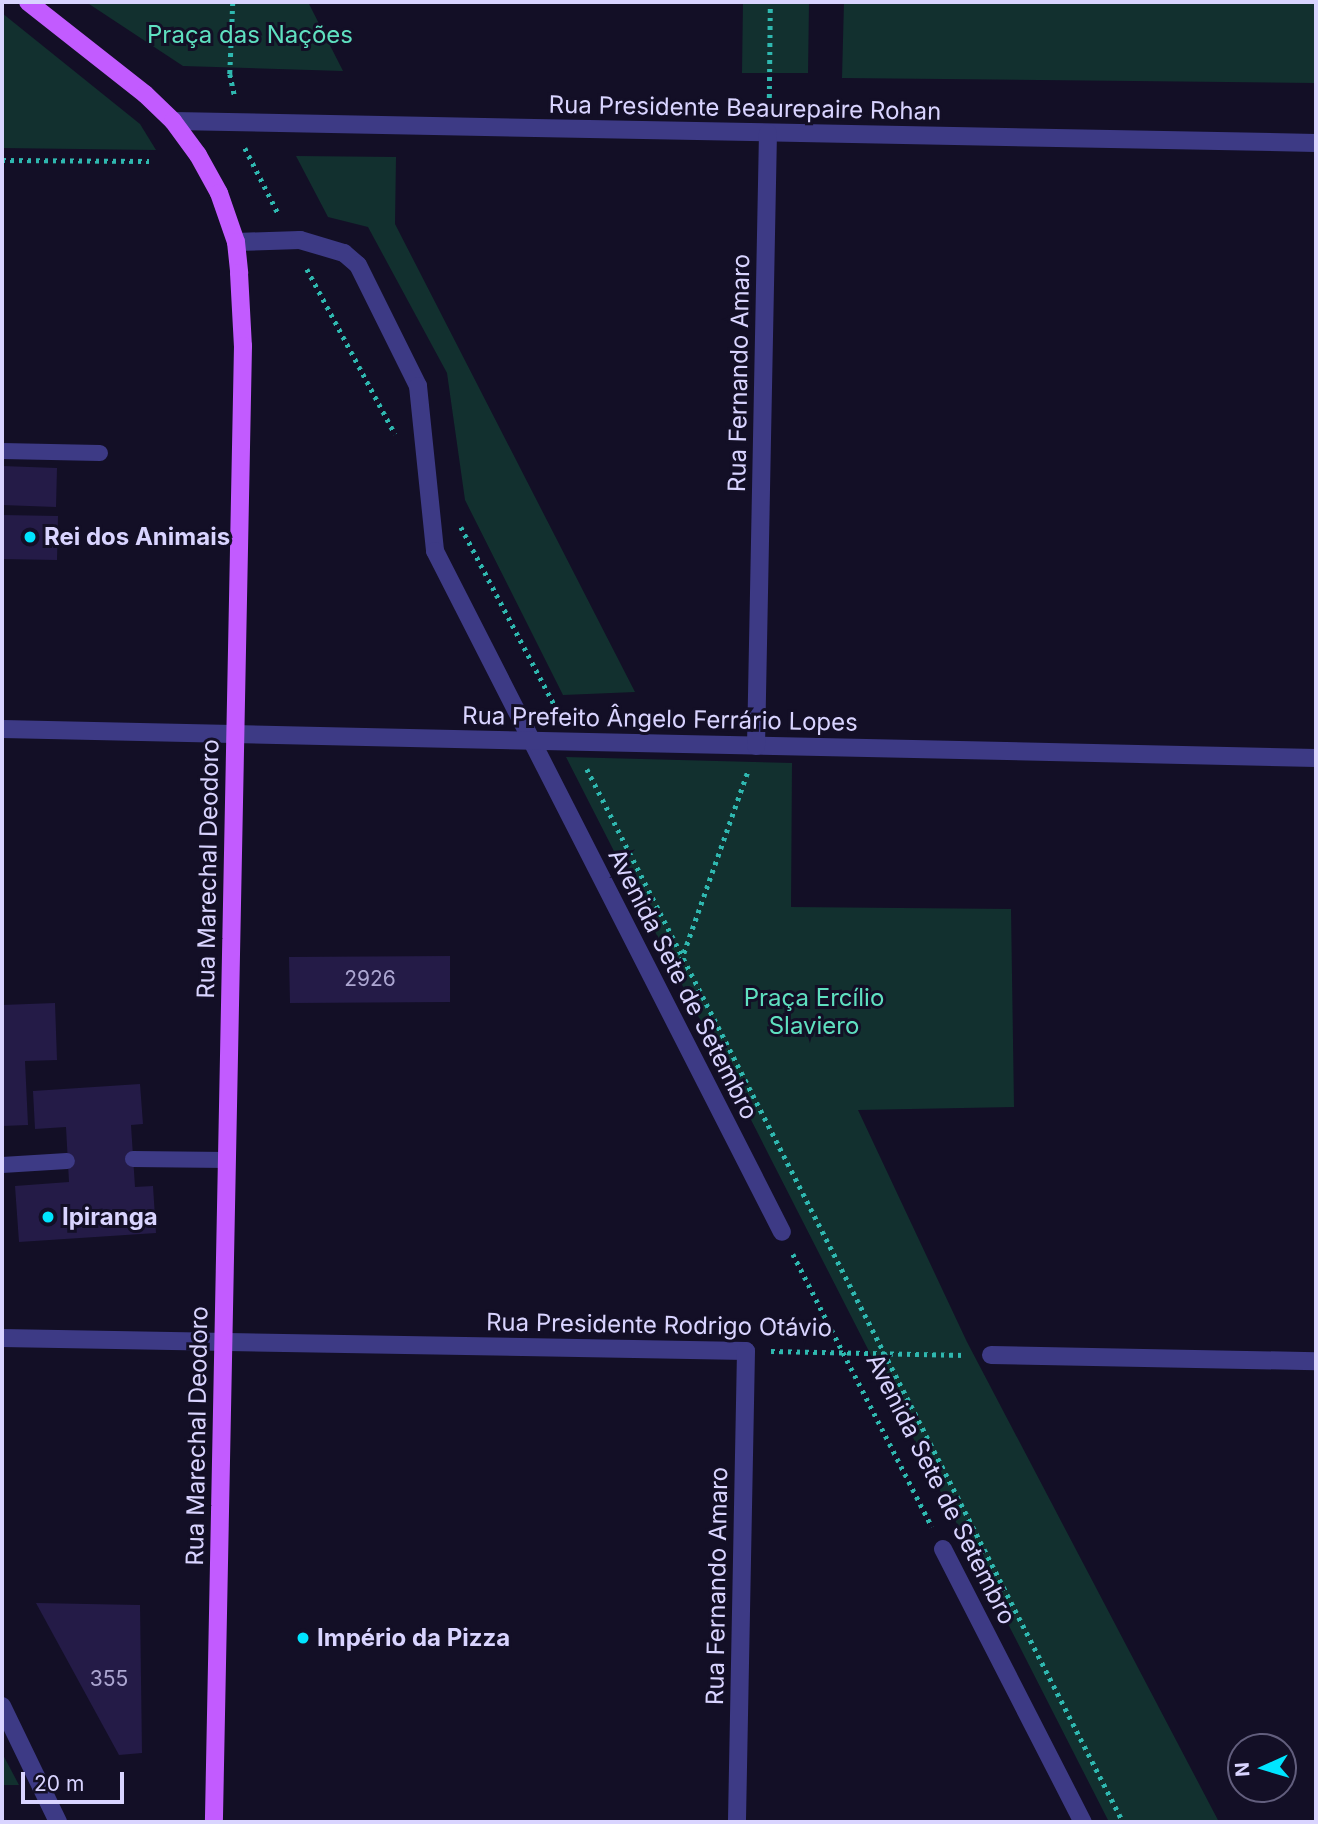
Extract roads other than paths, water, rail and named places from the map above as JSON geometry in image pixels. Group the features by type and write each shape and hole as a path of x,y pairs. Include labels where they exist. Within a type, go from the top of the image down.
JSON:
{"main road":[{"name":"Rua Marechal Deodoro","path":"28,2 145,94 173,121 198,155 219,193 236,242 243,346 214,1822"}],"street":[{"name":"Rua Presidente Beaurepaire Rohan","path":"173,121 1316,144"},
{"name":"Rua Fernando Amaro","path":"757,746 768,132"},
{"name":"Avenida Sete de Setembro","path":"236,242 300,240 344,253 358,265 418,386 435,551 782,1232"},
{"name":"Rua Prefeito Ângelo Ferrário Lopes","path":"2,729 1316,758"},
{"name":"Rua Presidente Rodrigo Otávio","path":"2,1338 746,1351"},
{"name":"Rua Fernando Amaro","path":"737,1822 746,1351"},
{"path":"990,1355 1316,1361"},
{"name":"Avenida Sete de Setembro","path":"943,1549 1083,1822"},
{"path":"2,1706 58,1822"}],"lane":[{"path":"2,452 100,453"},
{"path":"133,1159 227,1160"},
{"path":"2,1165 67,1161"}],"place":[{"name":"Rei dos Animais","path":"30,537"},
{"name":"Ipiranga","path":"48,1217"},
{"name":"Império da Pizza","path":"303,1638"}],"park label":[{"name":"Praça das Nações","path":"250,35"},
{"name":"Praça Ercílio Slaviero","path":"814,1012"}]}
